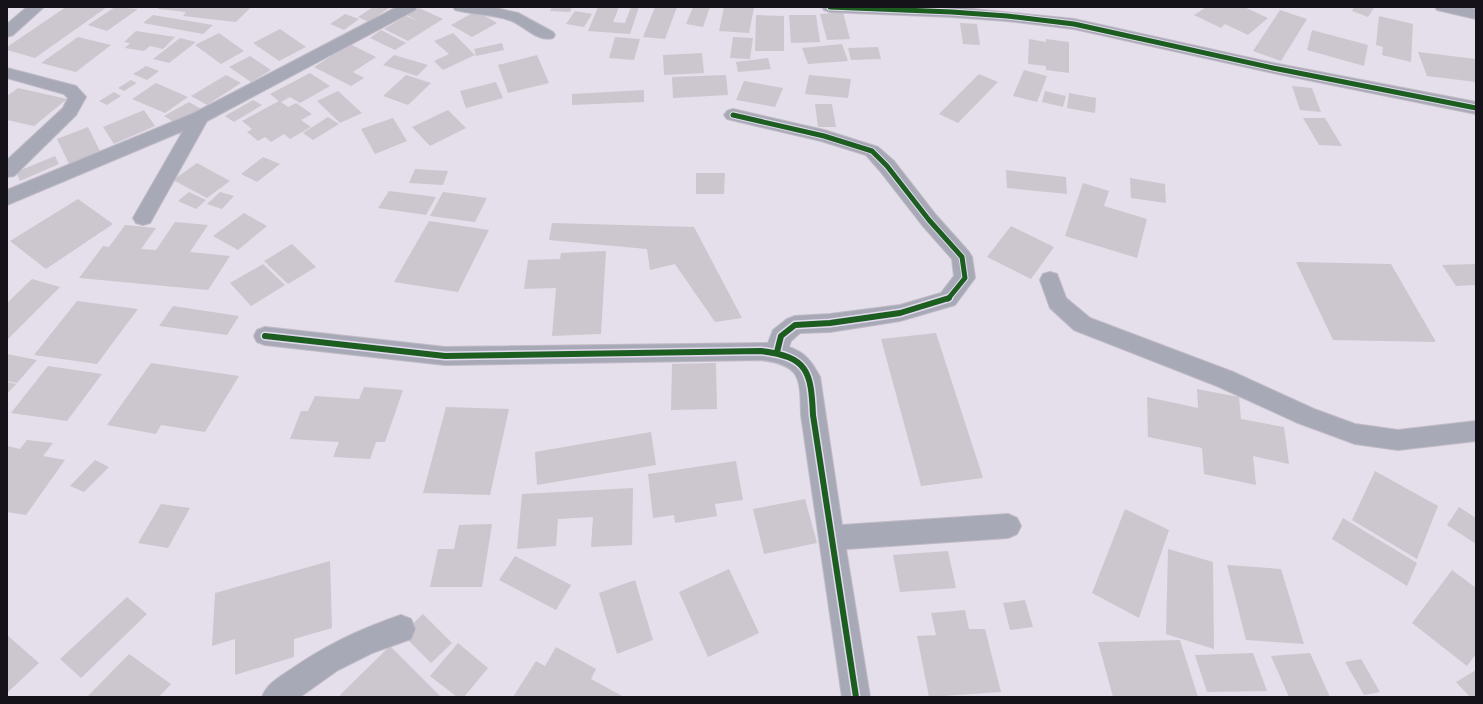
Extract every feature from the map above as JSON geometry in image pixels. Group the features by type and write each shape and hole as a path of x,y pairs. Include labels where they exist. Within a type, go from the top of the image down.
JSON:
{"street":[{"path":"7,32 36,7"},
{"path":"7,198 200,117 262,83 409,7"},
{"path":"461,7 485,10 518,18 547,35"},
{"path":"830,7 952,9 1074,24 1273,68 1476,108"},
{"path":"1443,7 1476,14"},
{"path":"7,74 70,90 77,97 70,111 7,171"},
{"path":"733,115 832,138 872,151 887,166 962,257 965,278 948,299 900,313 830,323 795,325 781,336 777,352"},
{"path":"143,218 200,117"},
{"path":"1050,280 1057,302 1082,324 1225,379 1306,416 1355,434 1398,440 1476,431"},
{"path":"264,336 445,356 777,352 791,355 806,370 812,390 813,415 833,538 856,697"},
{"path":"833,538 1008,526"},
{"path":"276,697 328,660 366,642 401,628"}],"building":[{"path":"66,7 107,7 35,58 7,50 7,47"},
{"path":"115,7 138,9 107,31 88,25"},
{"path":"160,7 251,7 236,22 183,16 186,12 158,9"},
{"path":"373,7 390,7 369,22 358,17"},
{"path":"552,7 572,7 570,12 550,11"},
{"path":"598,7 619,7 613,22 625,23 631,7 639,7 630,34 588,31"},
{"path":"655,7 677,7 665,39 643,37"},
{"path":"693,7 710,7 703,27 686,24"},
{"path":"724,7 754,8 749,33 719,31"},
{"path":"1206,7 1244,7 1268,18 1248,35 1225,24 1221,28 1194,15"},
{"path":"1354,7 1374,8 1368,17 1352,11"},
{"path":"419,8 443,19 408,41 384,29 406,16 418,21 407,15"},
{"path":"1280,10 1307,19 1281,61 1253,51"},
{"path":"476,11 497,23 472,37 451,25"},
{"path":"575,11 592,14 584,27 566,24"},
{"path":"843,12 850,39 827,40 820,14"},
{"path":"345,14 359,19 344,30 330,24"},
{"path":"153,15 213,25 203,34 143,23"},
{"path":"756,15 784,16 784,51 755,51"},
{"path":"789,15 816,15 820,42 791,43"},
{"path":"1379,16 1413,24 1411,62 1382,55 1383,47 1376,45"},
{"path":"960,23 977,24 980,45 963,44"},
{"path":"280,29 306,47 279,61 253,43"},
{"path":"381,30 406,43 395,50 370,38"},
{"path":"1312,30 1368,45 1364,66 1307,50"},
{"path":"136,31 175,37 163,49 150,46 144,51 125,48 130,43 124,42"},
{"path":"219,33 244,51 221,64 195,45"},
{"path":"453,33 475,55 443,70 434,61 449,54 434,41"},
{"path":"78,37 111,45 76,72 41,63"},
{"path":"615,37 640,39 634,60 609,58"},
{"path":"733,37 753,38 750,59 730,58"},
{"path":"180,38 196,42 169,63 153,59"},
{"path":"1029,39 1046,42 1046,39 1069,42 1069,73 1046,70 1046,66 1028,64"},
{"path":"502,43 504,50 476,56 474,49"},
{"path":"350,44 376,57 353,72 364,78 351,86 314,67"},
{"path":"842,44 848,61 808,64 802,48"},
{"path":"878,47 881,59 851,60 848,48"},
{"path":"1418,52 1476,59 1476,82 1427,76"},
{"path":"702,53 704,73 664,75 663,55"},
{"path":"394,55 428,65 417,76 383,65"},
{"path":"537,55 549,83 508,93 498,65"},
{"path":"250,56 271,70 251,82 229,67"},
{"path":"768,58 771,69 738,72 736,62"},
{"path":"146,66 159,71 147,80 133,74"},
{"path":"1024,70 1047,76 1037,102 1013,96"},
{"path":"310,73 330,86 300,103 290,97 281,102 288,107 296,103 312,114 301,120 311,127 290,139 284,134 271,142 265,137 258,141 247,132 252,129 242,121 279,101 270,94"},
{"path":"979,74 998,82 958,123 939,114"},
{"path":"226,75 241,83 207,105 191,96"},
{"path":"406,75 431,83 408,105 383,96"},
{"path":"726,75 728,95 673,98 672,77"},
{"path":"809,75 851,79 848,98 805,94"},
{"path":"131,80 137,83 124,91 118,88"},
{"path":"744,81 783,88 775,107 736,100"},
{"path":"496,82 503,98 466,108 460,91"},
{"path":"156,83 188,97 165,113 132,99"},
{"path":"1292,86 1312,88 1321,112 1300,110"},
{"path":"18,88 67,99 34,126 7,120 7,96"},
{"path":"644,90 644,102 572,105 572,94"},
{"path":"338,91 362,113 340,123 317,101"},
{"path":"1045,91 1066,96 1063,107 1042,102"},
{"path":"114,92 121,96 107,105 99,101"},
{"path":"1069,93 1096,98 1095,113 1067,108"},
{"path":"253,100 262,105 234,122 225,116"},
{"path":"189,102 201,109 177,124 164,116"},
{"path":"815,104 832,104 836,127 818,127"},
{"path":"144,110 155,126 114,144 103,127"},
{"path":"448,110 466,128 430,146 412,127"},
{"path":"328,117 339,124 313,140 303,133"},
{"path":"393,118 407,141 375,154 361,129"},
{"path":"1303,118 1325,118 1342,146 1319,145"},
{"path":"88,127 101,153 70,166 57,139"},
{"path":"55,156 59,164 20,181 16,172"},
{"path":"263,157 280,164 257,182 241,174"},
{"path":"197,163 230,181 207,198 173,180"},
{"path":"415,169 448,171 443,185 409,183"},
{"path":"1006,170 1066,177 1067,194 1007,188"},
{"path":"696,173 725,173 724,194 696,194"},
{"path":"1130,178 1165,184 1166,203 1131,198"},
{"path":"1083,183 1109,191 1104,206 1147,219 1137,258 1065,236"},
{"path":"389,191 436,197 426,215 378,208"},
{"path":"189,192 206,200 196,209 178,201"},
{"path":"220,192 234,196 222,209 207,204"},
{"path":"443,192 487,198 475,222 430,216"},
{"path":"78,199 113,224 46,269 10,241"},
{"path":"244,213 267,226 238,250 213,236"},
{"path":"429,221 489,230 458,292 394,282"},
{"path":"175,222 208,225 190,252 230,256 208,290 79,278 103,246 109,247 125,225 156,228 141,249 156,250"},
{"path":"552,223 694,227 742,318 715,322 675,264 650,270 647,249 549,240"},
{"path":"1011,226 1054,247 1031,279 987,257"},
{"path":"292,244 316,267 288,284 264,261"},
{"path":"606,251 601,334 552,336 556,288 524,289 528,260 560,259 561,253"},
{"path":"1296,262 1391,264 1436,342 1333,340"},
{"path":"263,264 285,285 251,306 230,283"},
{"path":"1476,264 1476,287 1474,285 1456,286 1442,265"},
{"path":"32,279 60,287 7,340 7,303"},
{"path":"77,301 138,309 97,364 34,355"},
{"path":"173,306 239,316 227,335 159,326"},
{"path":"936,333 983,478 921,486 881,339"},
{"path":"7,354 37,360 17,383 7,381"},
{"path":"151,363 239,376 205,432 161,425 156,434 107,425"},
{"path":"716,363 717,409 671,410 672,364"},
{"path":"48,366 102,374 67,421 11,413"},
{"path":"7,382 16,384 7,394"},
{"path":"364,387 403,390 385,442 376,442 370,459 333,457 339,442 290,439 301,411 308,411 315,396 359,399"},
{"path":"1197,389 1239,397 1241,419 1284,427 1289,464 1253,456 1256,485 1204,474 1202,448 1148,437 1147,397 1198,408"},
{"path":"446,407 509,409 490,495 423,493"},
{"path":"651,432 656,465 537,485 535,452"},
{"path":"27,440 53,443 43,456 65,460 26,515 7,512 7,446 20,449"},
{"path":"95,460 109,467 84,492 70,486"},
{"path":"736,461 743,500 715,504 717,516 675,523 674,515 653,518 648,474"},
{"path":"1375,471 1438,506 1417,559 1352,520"},
{"path":"633,488 632,545 591,547 593,517 558,519 556,546 517,549 522,494"},
{"path":"805,499 817,543 764,554 753,509"},
{"path":"161,504 190,508 168,548 138,543"},
{"path":"1459,507 1476,518 1476,544 1447,525"},
{"path":"1125,509 1169,530 1139,618 1092,593"},
{"path":"1343,518 1417,563 1407,586 1332,539"},
{"path":"492,524 482,587 430,587 438,549 454,549 459,525"},
{"path":"1168,549 1213,562 1214,649 1166,634"},
{"path":"948,551 956,588 900,592 893,555"},
{"path":"515,556 571,585 556,610 499,580"},
{"path":"330,561 332,628 294,639 294,657 235,675 235,639 212,646 215,593"},
{"path":"1227,565 1281,569 1304,644 1246,640"},
{"path":"729,569 759,633 708,657 679,592"},
{"path":"1452,570 1476,588 1476,654 1467,666 1412,623"},
{"path":"635,580 653,640 617,654 599,593"},
{"path":"127,597 147,614 81,678 60,659"},
{"path":"1025,600 1033,627 1010,630 1003,603"},
{"path":"965,610 969,629 985,629 1001,692 929,697 917,636 936,635 931,613"},
{"path":"423,614 452,643 431,663 402,634"},
{"path":"7,635 39,663 7,693"},
{"path":"1180,640 1198,697 1113,697 1098,642"},
{"path":"458,643 488,668 464,697 457,697 430,676"},
{"path":"390,646 441,697 342,697 340,695"},
{"path":"556,647 596,669 591,679 624,697 513,697 536,661 545,666"},
{"path":"1253,653 1267,691 1207,692 1195,655"},
{"path":"1310,653 1330,697 1289,697 1271,656"},
{"path":"129,654 171,684 159,697 87,697"},
{"path":"1361,659 1380,692 1364,695 1345,662"},
{"path":"1476,670 1476,697 1470,697 1456,682"}],"cycle path":[{"path":"830,7 952,12 1007,16 1074,24 1273,68 1476,108"},
{"path":"733,115 824,136 872,151 887,166 929,220 962,257 965,278 948,299 900,313 830,323 795,325 781,336 777,352"},
{"path":"265,336 445,356 761,351 789,356 798,361 804,368 811,388 813,415 856,697"}]}
